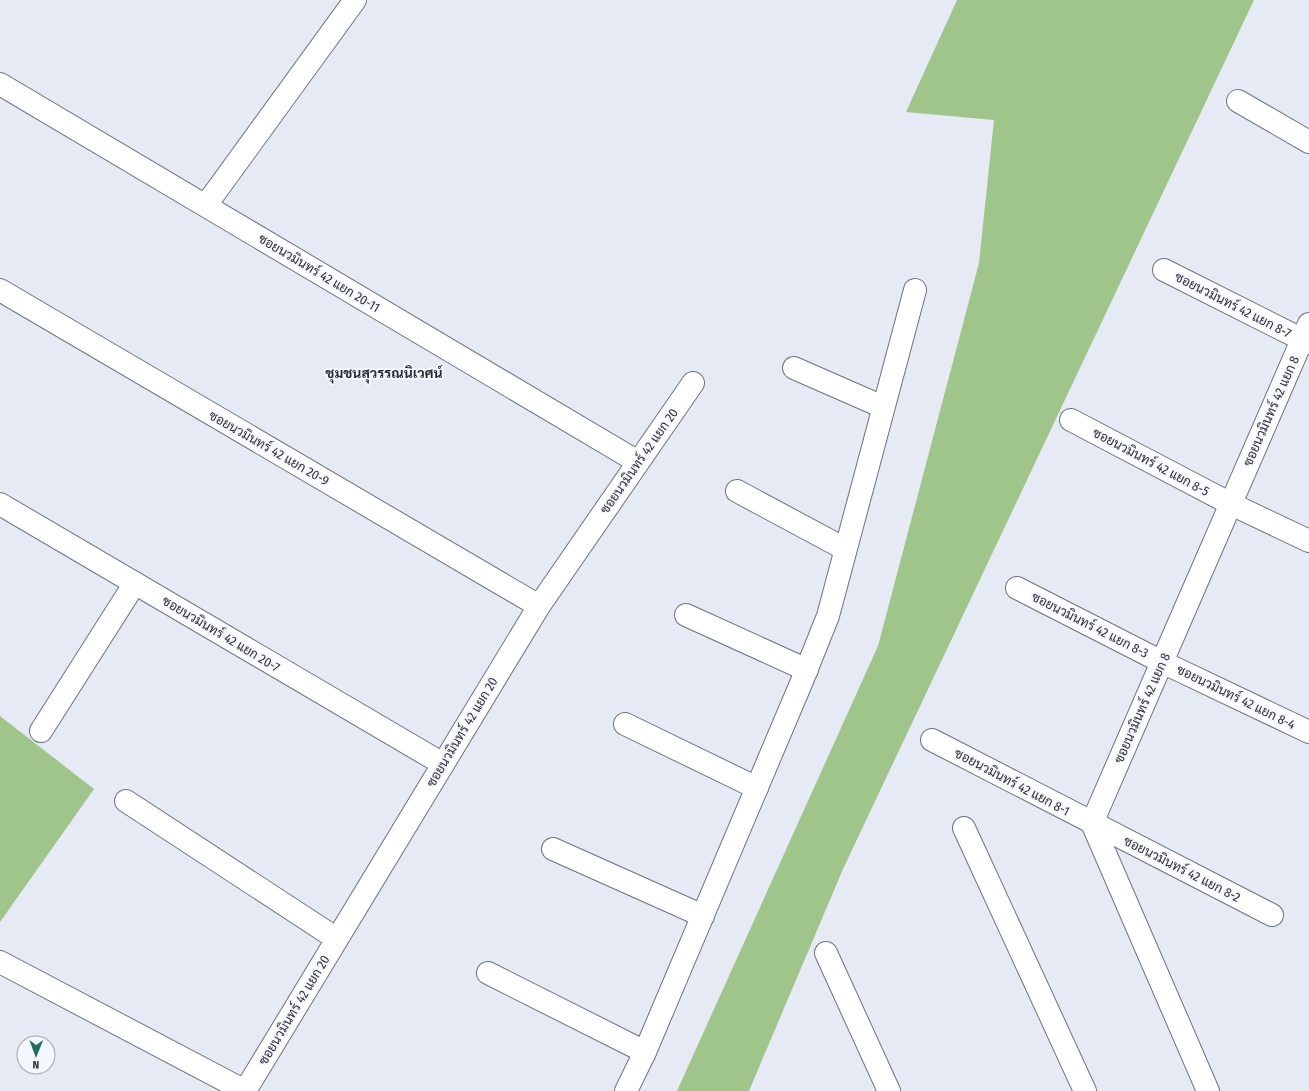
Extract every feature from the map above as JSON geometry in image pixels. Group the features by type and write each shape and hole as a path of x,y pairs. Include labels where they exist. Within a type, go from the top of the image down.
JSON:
{"street":[{"path":"206,206 355,0"},
{"name":"ซอยนวมินทร์ 42 แยก 20-11","path":"0,84 638,462"},
{"path":"1238,101 1309,142"},
{"name":"ซอยนวมินทร์ 42 แยก 8-7","path":"1164,270 1307,336"},
{"name":"ซอยนวมินทร์ 42 แยก 20-9","path":"0,290 539,606"},
{"path":"626,1091 645,1052 703,916 807,670 828,616 915,290"},
{"name":"ซอยนวมินทร์ 42 แยก 8","path":"1092,823 1231,504 1307,336"},
{"path":"794,368 883,407"},
{"name":"ซอยนวมินทร์ 42 แยก 20","path":"245,1091 539,606 693,383"},
{"name":"ซอยนวมินทร์ 42 แยก 8-5","path":"1072,420 1231,504 1309,541"},
{"path":"737,491 846,549"},
{"name":"ซอยนวมินทร์ 42 แยก 20-7","path":"0,504 443,764"},
{"path":"41,731 135,583"},
{"name":"ซอยนวมินทร์ 42 แยก 8-3","path":"1017,588 1162,662"},
{"path":"686,615 807,670"},
{"name":"ซอยนวมินทร์ 42 แยก 8-4","path":"1162,662 1309,732"},
{"path":"625,724 757,788"},
{"name":"ซอยนวมินทร์ 42 แยก 8-1","path":"932,740 1092,823"},
{"path":"126,801 337,939"},
{"path":"1092,823 1208,1091"},
{"name":"ซอยนวมินทร์ 42 แยก 8-2","path":"1092,823 1272,915"},
{"path":"964,828 1085,1091"},
{"path":"553,849 703,916"},
{"path":"826,953 889,1091"},
{"path":"0,962 245,1091"},
{"path":"488,974 645,1052"}],"green space":[{"path":"957,0 1254,0 843,869 749,1091 677,1091 878,646 979,263 994,120 906,112"},
{"path":"0,716 94,789 0,922"}],"district":[{"name":"ชุมชนสุวรรณนิเวศน์","path":"384,373"}]}
